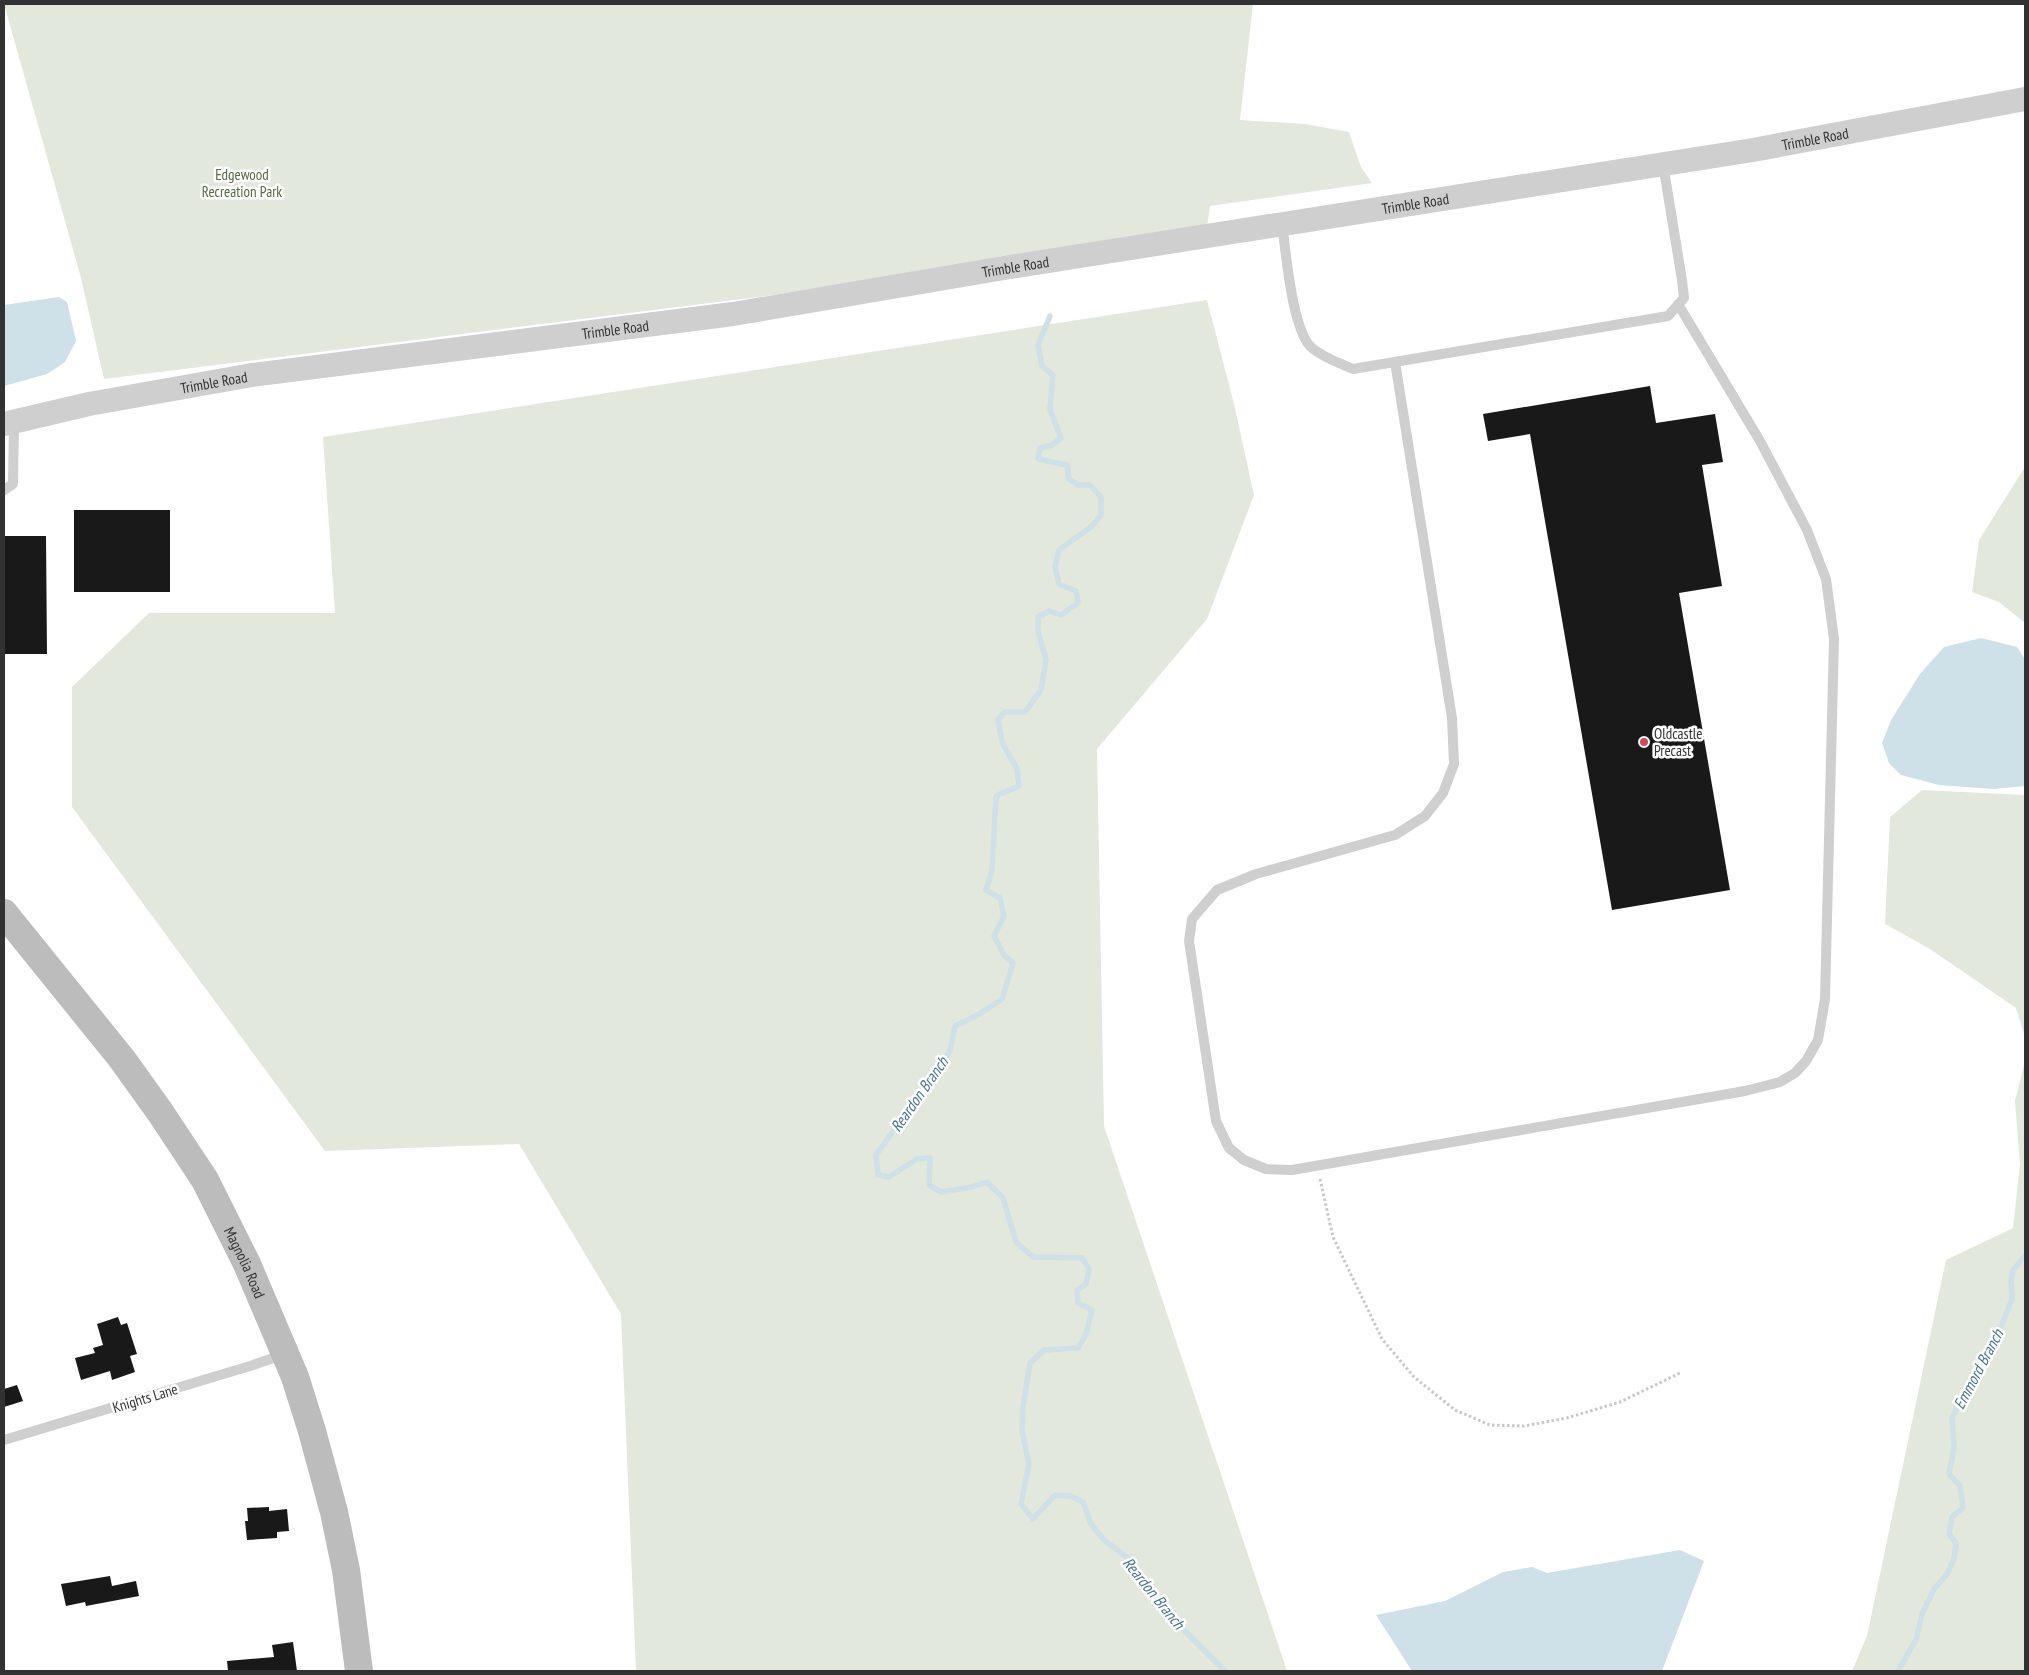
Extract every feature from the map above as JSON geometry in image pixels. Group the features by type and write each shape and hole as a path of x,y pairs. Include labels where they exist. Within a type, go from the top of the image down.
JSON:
{"main road":[{"name":"Magnolia Road","path":"4,913 122,1059 205,1180 247,1264 286,1353 312,1431 334,1512 351,1603 358,1671"}],"street":[{"name":"Trimble Road","path":"9,423 89,404 252,374 733,314 1010,267 1753,150 2025,99"}],"lane":[{"path":"1282,224 1296,319 1310,346 1331,360 1353,369 1668,316 1684,298 1663,164"},
{"path":"1395,362 1452,718 1454,764 1443,793 1425,816 1395,835 1256,874 1217,890 1192,918 1189,942 1216,1121 1229,1148 1244,1160 1266,1169 1292,1170 1317,1166 1726,1094 1772,1084 1780,1082 1796,1073 1806,1061 1818,1040 1825,999 1833,731 1834,639 1826,579 1807,530 1760,441 1678,304"},
{"path":"4,490 13,484 9,423"},
{"name":"Knights Lane","path":"4,1440 241,1369 286,1353"}],"path":[{"path":"1317,1166 1333,1237 1382,1339 1414,1377 1455,1410 1490,1425 1524,1426 1567,1418 1620,1402 1680,1373"}],"green space":[{"name":"Edgewood Recreation Park","path":"4,4 1253,4 1240,120 1305,124 1349,132 1361,167 1372,183 1210,206 1207,227 773,295 104,379 81,278"},
{"path":"1207,300 1234,404 1254,495 1207,619 1097,749 1104,1126 1287,1671 636,1671 621,1314 519,1144 325,1151 72,807 72,687 149,613 335,613 323,437"},
{"path":"2025,467 2025,623 1999,602 1972,592 1979,540"},
{"path":"1922,790 2025,795 2025,1038 2016,1008 1930,949 1885,924 1890,817"},
{"path":"2025,1061 2025,1671 1852,1671 1867,1636 1946,1260 2013,1228 2020,1164 2015,1101"}],"shaded area":[{"path":"59,297 67,302 76,341 65,362 47,374 4,386 4,305"},
{"path":"1981,638 2017,647 2025,659 2025,786 1994,789 1939,785 1901,775 1889,763 1882,743 1891,720 1920,674 1944,647"},
{"path":"1680,1550 1704,1561 1662,1671 1412,1671 1376,1615 1445,1601 1503,1572 1532,1567 1547,1573"}],"building":[{"name":"Oldcastle Precast","path":"1650,386 1656,423 1715,414 1723,462 1702,465 1722,586 1679,593 1730,890 1612,910 1530,434 1488,441 1483,414"},
{"path":"74,510 170,510 170,592 74,592"},
{"path":"4,536 46,536 47,654 4,654"},
{"path":"118,1317 121,1325 127,1323 137,1354 130,1356 135,1372 112,1380 110,1371 81,1380 75,1358 95,1353 93,1348 103,1345 97,1324"},
{"path":"17,1385 23,1401 4,1407 4,1389"},
{"path":"269,1507 269,1511 287,1509 289,1531 277,1532 277,1538 247,1540 245,1521 248,1521 247,1508"},
{"path":"110,1576 112,1586 136,1581 139,1596 86,1606 85,1602 66,1606 61,1584"},
{"path":"293,1642 297,1671 228,1671 227,1661 274,1657 272,1645"}],"waterway":[{"name":"Reardon Branch","path":"1050,316 1038,345 1042,366 1053,375 1050,409 1061,438 1052,445 1040,448 1038,459 1067,465 1069,479 1078,485 1090,485 1101,497 1101,515 1092,526 1059,550 1055,566 1059,584 1076,591 1078,603 1061,615 1049,611 1038,617 1038,631 1046,660 1041,690 1025,712 1005,712 998,719 1002,742 1017,769 1019,786 996,797 992,870 986,890 1000,898 1004,916 994,936 1004,955 1013,963 1002,999 978,1015 955,1026 950,1051 876,1155 878,1175 889,1177 917,1159 930,1158 929,1185 941,1192 972,1187 987,1182 1003,1198 1016,1242 1033,1257 1082,1258 1089,1269 1086,1284 1077,1290 1078,1303 1092,1310 1086,1334 1078,1348 1044,1350 1030,1363 1023,1407 1022,1431 1029,1464 1021,1504 1033,1519 1055,1495 1071,1496 1083,1502 1091,1524 1104,1540 1128,1558 1166,1612 1225,1671"},
{"name":"Emmord Branch","path":"1898,1671 1916,1640 1922,1614 1934,1589 1947,1574 1954,1559 1956,1543 1949,1534 1952,1517 1963,1508 1960,1486 1949,1474 1954,1448 1952,1417 1992,1350 2012,1299 2011,1279 2013,1270 2025,1256"}],"place":[{"name":"Oldcastle Precast","path":"1644,742"}]}
